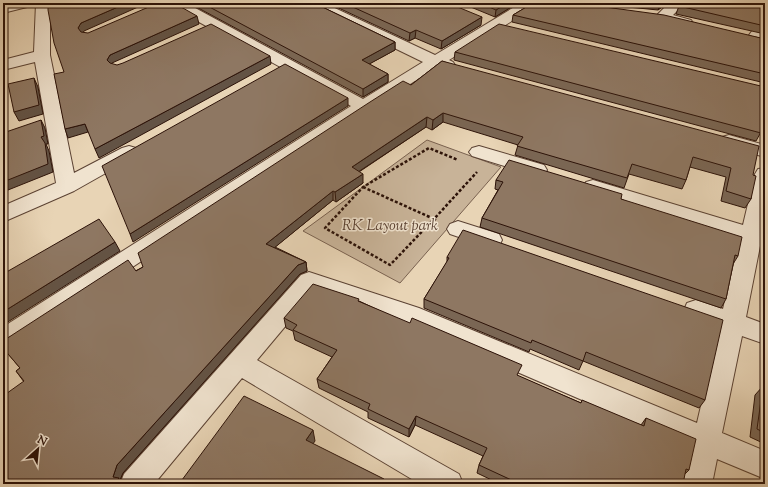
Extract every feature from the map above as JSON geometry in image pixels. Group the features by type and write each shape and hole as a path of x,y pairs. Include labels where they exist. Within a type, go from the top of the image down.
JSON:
{"street":[{"path":"3,9 26,3"},
{"path":"43,3 42,55 47,120 67,186"},
{"path":"175,3 363,106"},
{"path":"313,3 436,62 458,68"},
{"path":"3,340 363,106 436,62 488,22 531,3"},
{"path":"662,18 678,3"},
{"path":"646,15 700,26"},
{"path":"488,22 519,30"},
{"path":"199,30 213,24"},
{"path":"739,35 760,39 765,26"},
{"path":"3,65 42,55"},
{"path":"266,75 286,64"},
{"path":"711,136 765,151"},
{"path":"3,215 67,186 143,144"},
{"path":"475,161 551,174"},
{"path":"697,484 732,323 758,237 765,174"},
{"path":"574,181 758,237"},
{"path":"458,229 510,247"},
{"path":"135,484 309,281 410,315 765,465"},
{"path":"673,302 765,334"},
{"path":"238,363 442,483"}],"path":[{"path":"429,148 475,161 434,219 390,265 325,228 363,187 429,148"},
{"path":"363,187 434,219"}],"green space":[{"name":"RK Layout park","path":"427,140 501,167 400,283 303,231"}],"building":[{"path":"48,3 127,3 81,23 78,28 81,32 88,33 158,3 174,3 197,16 110,55 107,60 110,63 117,65 211,24 270,56 95,149 85,124 65,129 54,74 64,72 54,43"},
{"path":"202,3 314,3 395,42 362,60 388,74 363,89"},
{"path":"344,3 448,3 482,17 442,41 416,30 410,33"},
{"path":"480,3 507,3 496,10"},
{"path":"533,3 602,3 605,7 664,15 765,39 765,74 513,15"},
{"path":"682,3 765,3 765,26 679,6"},
{"path":"499,24 765,87 765,124 763,123 761,133 455,52"},
{"path":"442,61 759,146 753,175 756,176 751,199 726,191 731,168 693,157 686,180 632,164 627,178 517,146 523,137 443,113 433,120 427,117 352,167 363,174 335,192 333,191 266,244 306,262 298,265 117,465 113,477 119,478 113,484 3,484 3,396 24,381 16,371 20,368 3,348 3,340 128,260 136,271 143,267 138,253 403,81 411,85"},
{"path":"285,64 348,98 130,234 102,166"},
{"path":"34,78 39,105 14,112 8,84"},
{"path":"41,120 44,136 41,137 45,143 48,164 3,182 3,133"},
{"path":"509,160 622,194 621,199 742,237 738,256 735,255 726,299 482,218 503,182 496,180"},
{"path":"99,219 115,242 3,312 3,274"},
{"path":"463,230 723,320 705,400 586,352 583,361 532,340 531,343 424,299 449,258 447,257"},
{"path":"313,284 359,299 358,301 410,323 412,318 522,365 517,375 581,403 582,400 644,426 646,418 696,439 689,470 686,469 683,484 520,484 479,465 487,448 416,416 409,429 368,409 370,404 317,379 337,350 293,330 297,325 284,318"},
{"path":"763,386 765,387 765,433 757,429"},
{"path":"244,396 313,430 306,440 384,479 381,484 179,484"}]}
